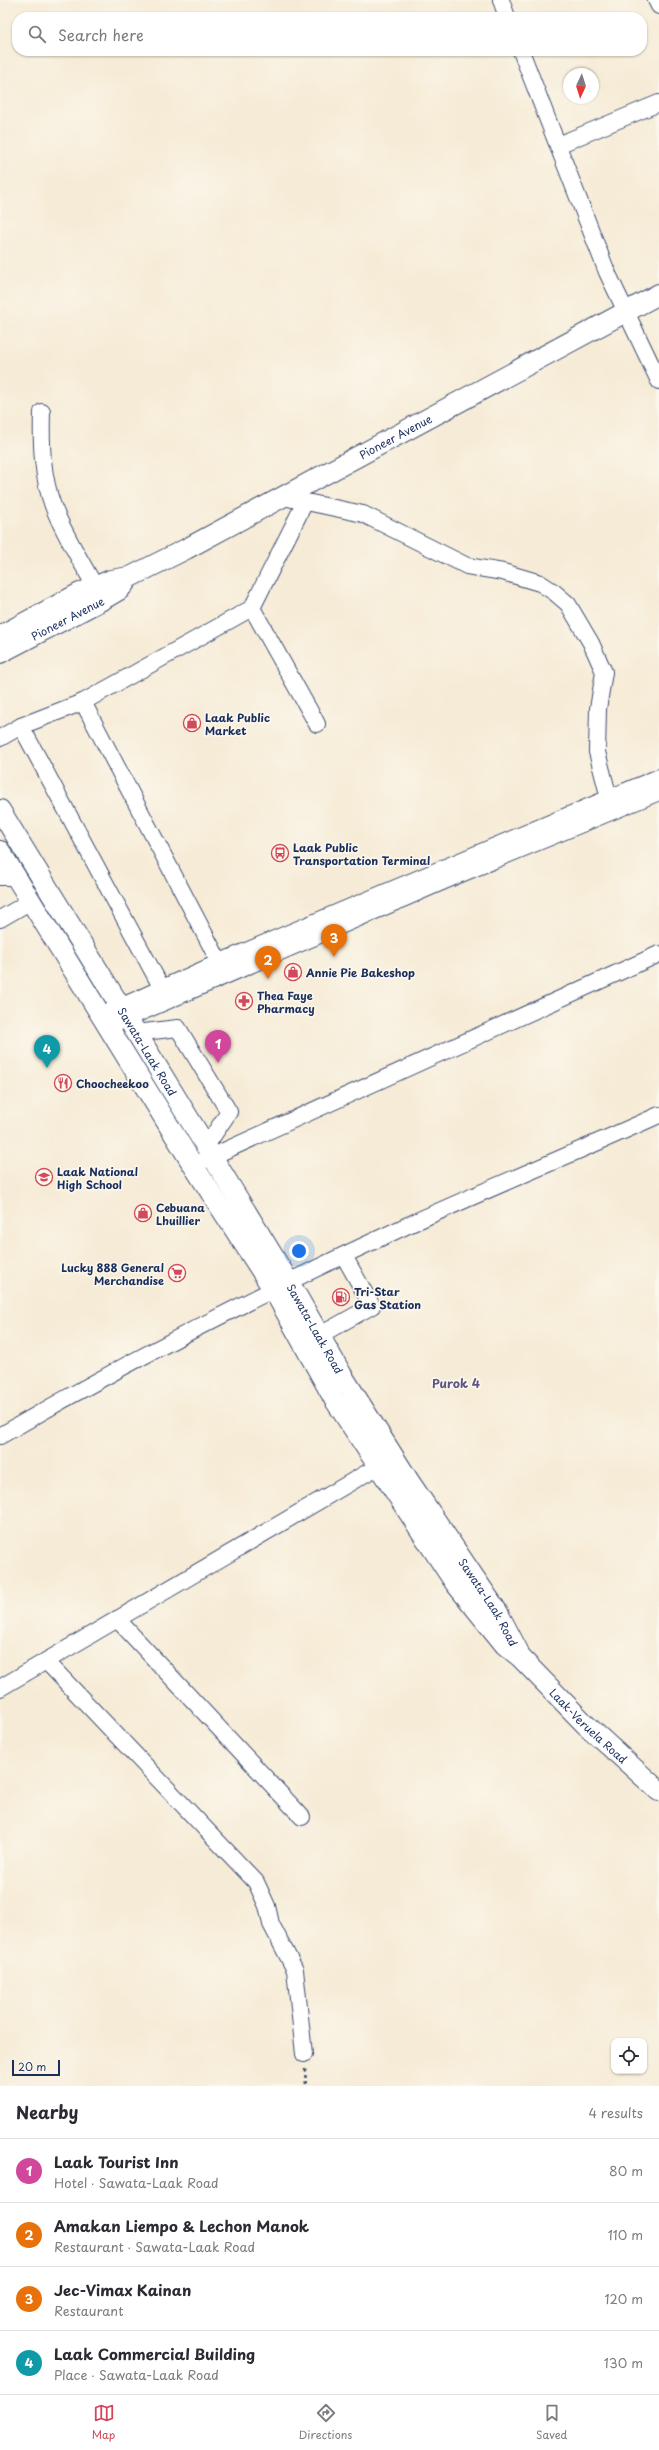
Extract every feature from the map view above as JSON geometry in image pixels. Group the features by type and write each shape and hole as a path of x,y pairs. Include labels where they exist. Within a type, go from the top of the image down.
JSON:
{"main road":[{"name":"Pioneer Avenue","path":"0,653 98,593 111,580 130,577 283,498 659,294"},
{"name":"Pioneer Avenue","path":"0,636 98,593"},
{"name":"Sawata-Laak Road","path":"0,810 209,1152 281,1285 334,1399 386,1462"},
{"name":"Sawata-Laak Road","path":"0,851 8,877 31,902 193,1165 281,1285 320,1335 386,1462 455,1583 492,1632 521,1658"},
{"name":"Laak-Veruela Road","path":"521,1658 585,1724 659,1790"}],"street":[{"path":"501,0 505,12"},
{"path":"656,0 659,6"},
{"path":"523,56 604,265 659,381"},
{"path":"558,145 659,103"},
{"path":"42,412 40,446 45,479 53,507 98,593"},
{"path":"283,498 374,519 467,566 503,572 540,583 568,604 591,643 604,672 598,709 597,752 609,798"},
{"path":"0,738 21,726 83,702 252,608 305,502"},
{"path":"252,608 317,724"},
{"path":"83,702 223,968"},
{"path":"21,726 165,993"},
{"path":"128,1019 165,993 659,777"},
{"path":"223,968 659,792"},
{"path":"0,919 31,902"},
{"path":"193,1165 209,1152 659,954"},
{"path":"103,1021 128,1019 178,1028 229,1112 209,1152"},
{"path":"0,1436 121,1366 281,1285 659,1115"},
{"path":"320,1335 372,1306 344,1256"},
{"path":"0,1688 386,1462"},
{"path":"117,1619 302,1817"},
{"path":"46,1661 256,1882 266,1906 271,1924 295,1970 304,2054"}],"place":[{"name":"Laak Public Market","path":"192,723"},
{"name":"Laak Public Transportation Terminal","path":"280,853"},
{"name":"Jec-Vimax Kainan","path":"334,957"},
{"name":"Annie Pie Bakeshop","path":"293,972"},
{"name":"Amakan Liempo & Lechon Manok","path":"268,979"},
{"name":"Thea Faye Pharmacy","path":"244,1001"},
{"name":"Laak Tourist Inn","path":"218,1063"},
{"name":"Laak Commercial Building","path":"47,1068"},
{"name":"Choocheekoo","path":"63,1083"},
{"name":"Laak National High School","path":"44,1177"},
{"name":"Cebuana Lhuillier","path":"143,1213"},
{"name":"Lucky 888 General Merchandise","path":"177,1273"},
{"name":"Tri-Star Gas Station","path":"341,1297"}],"district":[{"name":"Purok 4","path":"456,1383"}]}
